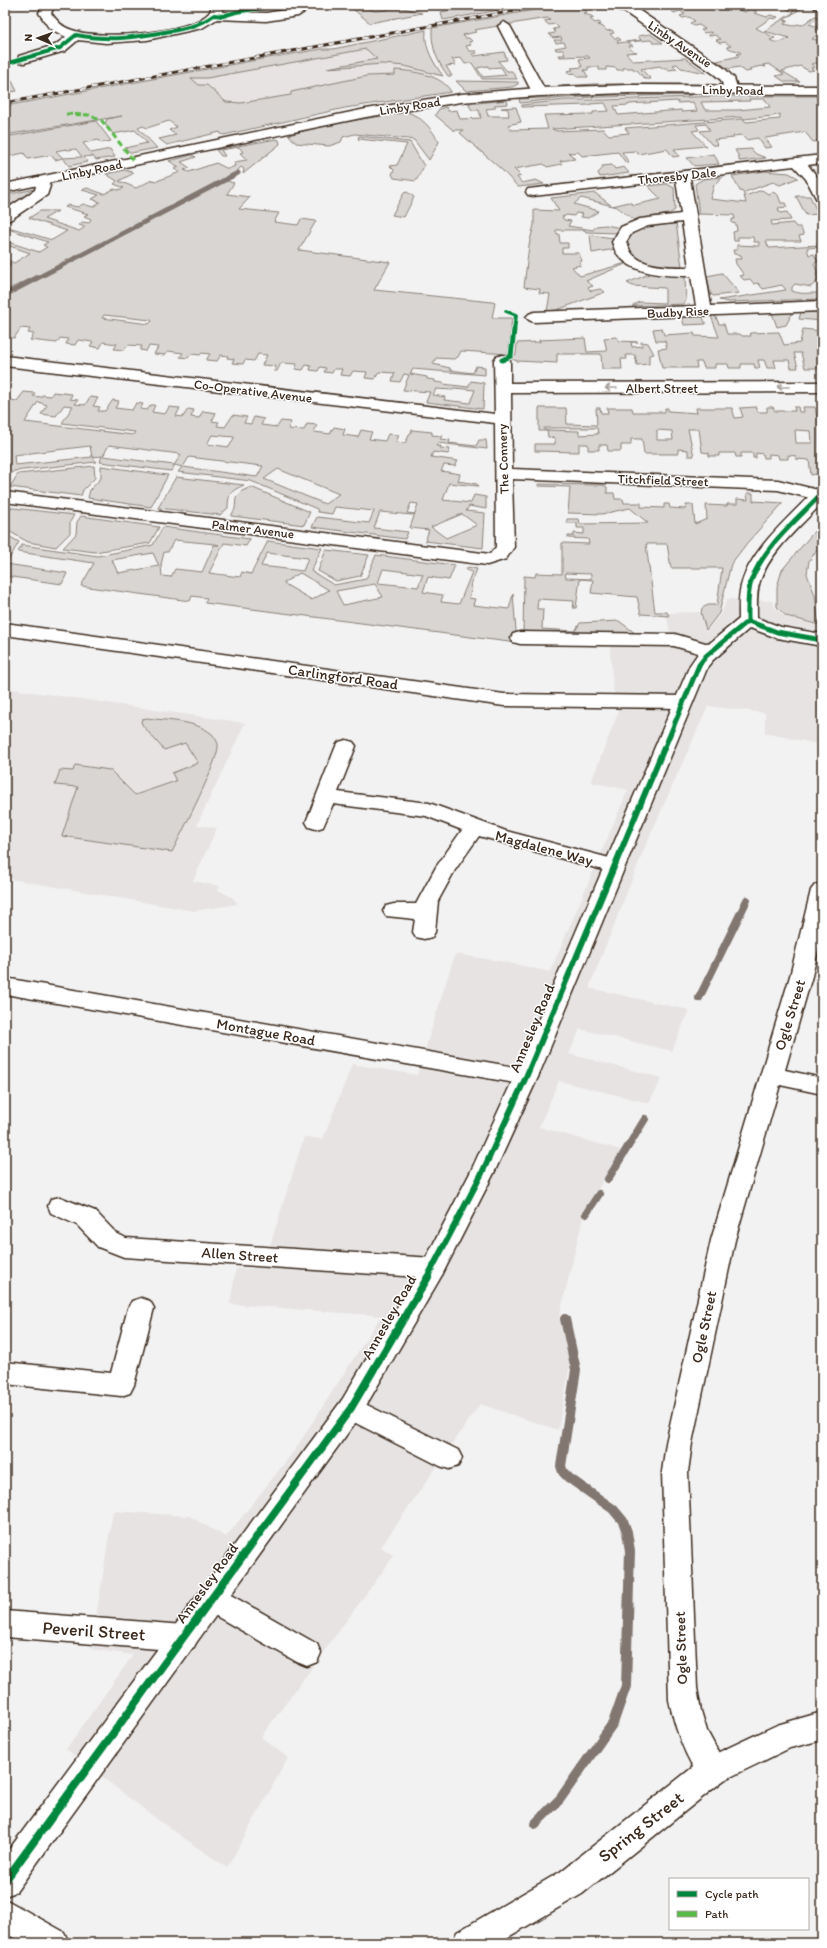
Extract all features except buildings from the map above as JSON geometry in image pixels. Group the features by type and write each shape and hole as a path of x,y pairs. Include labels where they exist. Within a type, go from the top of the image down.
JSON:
{"street":[{"path":"49,5 45,13 51,23 60,29 76,35 98,39 129,39 191,27 206,21 216,10 266,17 298,12"},
{"name":"Linby Avenue","path":"621,6 627,8 719,71 727,78 730,90"},
{"path":"504,26 539,92"},
{"path":"24,59 60,48 76,35"},
{"name":"Linby Road","path":"5,188 366,113 442,101 539,92 629,89 822,90"},
{"name":"Thoresby Dale","path":"533,192 822,159"},
{"path":"798,162 812,177 822,197"},
{"path":"682,175 704,310"},
{"path":"5,217 42,192 43,186 39,181"},
{"path":"689,217 645,222 626,230 619,242 624,253 637,262 676,272 698,272"},
{"name":"Budby Rise","path":"534,317 822,306"},
{"name":"The Connery","path":"500,555 505,547 502,360"},
{"name":"Co-Operative Avenue","path":"5,361 480,418 502,418"},
{"name":"Albert Street","path":"502,388 822,387"},
{"name":"Titchfield Street","path":"504,474 778,485 821,494"},
{"path":"821,494 761,560 751,582 748,602 748,621 777,632 822,640"},
{"name":"Palmer Avenue","path":"5,497 489,559 500,555"},
{"name":"Annesley Road","path":"5,1881 351,1408 433,1268 482,1174 526,1077 699,665 712,651 748,621"},
{"name":"Carlingford Road","path":"5,630 504,700 683,702"},
{"path":"520,638 675,640 712,651"},
{"path":"316,822 346,746"},
{"name":"Magdalene Way","path":"326,797 429,810 474,828 499,836 614,866"},
{"path":"394,911 424,922 427,901 446,867 474,828"},
{"name":"Ogle Street","path":"713,1770 698,1749 692,1734 683,1696 675,1472 679,1443 722,1240 801,976 822,890"},
{"name":"Montague Road","path":"5,986 526,1077"},
{"path":"772,1076 822,1086"},
{"name":"Allen Street","path":"60,1206 86,1218 107,1240 124,1247 433,1268"},
{"path":"5,1373 121,1385 141,1308"},
{"path":"351,1408 449,1458"},
{"path":"212,1599 307,1653"},
{"name":"Peveril Street","path":"5,1624 184,1638"},
{"name":"Spring Street","path":"468,1943 570,1882 713,1770 788,1735 822,1726"},
{"path":"5,1915 53,1943"}],"shaded area":[{"path":"348,5 367,5 368,9 375,11 387,10 392,5 422,13 370,23"},
{"path":"480,5 528,5 443,20 441,12"},
{"path":"563,5 607,5 585,10 587,12 583,13 593,17 594,18 590,19 595,23 599,22 601,24 598,25 602,26 607,31 612,30 614,33 610,34 614,38 619,38 621,40 617,41 618,43 641,40 638,36 650,34 663,43 653,43 651,40 627,42 633,46 629,46 632,51 637,52 626,53 633,61 685,58 706,73 681,68 677,64 673,65 677,69 669,70 660,66 641,69 651,79 645,79 637,70 634,70 633,68 623,68 623,70 617,70 616,68 606,67 606,70 599,70 599,67 588,67 588,70 584,70 588,77 577,77 575,73 569,74 567,71 573,70 571,68 582,67 579,59 590,58 588,56 560,57 559,55 565,55 563,50 556,50 555,48 566,46 564,42 556,43 554,40 562,40 561,37 553,38 549,34 555,33 553,29 559,28 555,24 549,25 544,21 550,20 547,18 474,30 476,32 463,35 465,38 469,38 472,41 469,42 471,45 466,46 469,51 476,51 477,53 472,54 474,56 504,52 507,60 498,61 507,71 512,71 517,79 482,79 472,63 465,64 461,58 452,59 456,65 446,66 452,76 448,76 441,65 434,48 432,28","holes":["488,66 489,68 501,67 506,75 483,77 477,68"]},
{"path":"669,5 725,5 745,12 750,9 757,11 754,13 767,17 770,15 778,17 775,19 771,18 756,28 775,38 770,40 777,42 789,38 764,31 794,12 787,9 794,5 803,7 784,20 788,21 784,24 794,26 797,24 802,25 815,16 819,17 809,24 818,27 816,29 817,31 822,31 812,39 817,40 822,37 822,66 816,63 811,64 815,67 811,68 814,70 809,71 800,66 782,71 800,82 785,82 776,76 784,74 769,64 763,65 766,67 761,66 749,69 751,71 746,72 739,67 728,69 717,61 739,56 737,54 741,53 727,47 731,46 725,42 720,43 716,40 721,39 715,35 708,35 712,33 704,33 701,30 705,29 699,25 694,26 690,23 695,21 689,17 683,18 680,16 685,14 680,11 674,13 671,10 675,9"},
{"path":"426,30 425,39 429,52 443,76 425,77 287,107 226,102 208,85 199,85 190,77"},
{"path":"426,30 426,43 428,49 443,76 405,66 383,64 327,68 377,59 366,49 207,78 191,78 199,85 207,85 226,102 241,103 291,95 291,92 367,76 395,75 395,70 410,71 435,78 447,86 451,92 345,108 224,135 220,132 167,145 159,139 176,135 169,130 177,127 169,121 147,128 143,126 138,128 157,148 131,153 125,148 147,143 135,130 113,134 105,124 107,119 122,116 5,135 5,106 262,59 322,49 333,49"},
{"path":"5,67 17,91 5,93"},
{"path":"456,81 518,82 518,84 512,87 466,91"},
{"path":"593,84 700,84 700,85 562,86"},
{"path":"611,95 691,95 565,98 520,103 519,99"},
{"path":"721,96 822,96 822,133 819,134 822,140 813,142 805,132 765,138 772,147 765,148 758,138 746,140 742,135 733,136 734,138 714,140 718,145 712,145 700,131 710,130 706,124 696,125 699,130 692,131 706,146 674,149 679,156 673,157 667,149 638,154 636,151 622,152 629,163 626,163 618,152 582,156 578,152 568,152 575,159 560,161 562,164 547,167 544,164 514,169 521,176 517,177 522,183 536,180 544,184 518,187 502,170 460,133 463,130 453,130 435,115 439,109 446,107 448,111 457,110 460,119 481,118 479,110 472,110 468,104 507,100 508,104 495,105 495,108 486,109 488,116 509,116 508,109 501,108 516,107 521,122 508,125 511,130 548,129 544,115 593,114 593,112 609,111 605,103 590,105 522,107 522,105 565,100","holes":["749,99 765,99 770,107 738,110 705,110 701,102 750,101","677,101 678,103 693,102 697,111 682,112 681,110 618,115 614,106","780,114 780,119 746,122 743,119 625,128 629,133 609,135 603,129 557,131 552,129 741,117 744,119"]},
{"path":"407,112 426,124 439,142 429,160 414,140 355,134 343,137 341,142 329,146 296,143 289,135 330,124"},
{"path":"96,121 111,141 101,143 98,140 83,143 91,153 110,149 115,157 96,160 93,156 84,157 87,162 69,166 63,158 55,160 51,155 28,159 24,153 5,157 5,137","holes":["76,149 82,157 63,158 56,151"]},
{"path":"359,136 410,142 424,166 416,181 394,178 392,174 394,170 390,166 397,165 407,144 358,139"},
{"path":"276,139 279,140 280,144 243,174 244,169 241,167 234,174 223,180 234,183 227,194 250,197 239,209 279,213 274,222 298,225 301,219 316,221 299,250 390,262 374,290 492,302 495,303 492,318 512,318 508,354 461,351 458,357 454,359 436,358 433,364 450,368 450,370 473,373 476,366 485,367 485,375 413,369 410,374 427,377 427,379 435,380 435,382 444,383 443,384 468,387 471,381 484,383 483,409 426,402 430,392 403,390 409,375 404,374 400,382 392,381 395,373 379,372 375,379 365,378 367,372 353,371 350,376 340,375 342,369 334,369 332,373 324,372 326,368 320,367 318,371 310,370 311,366 306,365 303,370 295,369 297,364 281,363 277,371 274,371 276,366 262,365 267,355 258,354 254,361 245,360 243,364 232,363 234,359 221,355 217,361 206,360 210,354 202,353 200,355 191,354 188,358 180,357 183,353 168,351 165,355 154,354 158,347 149,346 146,351 140,350 142,346 128,345 124,350 114,349 117,344 103,342 100,348 90,346 93,342 78,340 75,345 66,344 68,339 60,338 57,343 30,340 34,334 28,333 30,329 21,328 14,338 5,337 5,333 9,327 5,327 5,293 38,275 5,291 5,268 11,264 5,262 5,259 14,263 30,253 7,245 5,246 5,241 39,252 47,247 43,245 48,242 5,228 5,226 52,240 67,231 29,218 40,211 58,211 44,219 79,231 85,227 79,225 82,222 89,223 91,219 84,216 88,214 65,207 68,205 78,207 83,204 93,207 100,202 92,199 99,195 82,190 87,188 104,194 114,189 118,190 124,188 114,184 117,181 106,174 125,170 134,173 119,181 136,188 152,180 157,181 180,172 174,169 179,167 169,161 192,155 196,157 181,162 190,168 184,170 189,172 216,163 228,169 235,166 234,162 247,160 240,153 243,152 239,147 221,150 225,156 221,156 216,150","holes":["104,315 151,320 152,321 149,324 102,318","454,388 475,390 470,403 444,400 445,397 433,395 436,389 453,390"]},
{"path":"751,149 756,154 766,158 739,161 739,157 735,150"},
{"path":"714,154 719,164 694,166 687,158"},
{"path":"612,165 615,169 624,167 629,173 600,177 598,173 603,168 602,166"},
{"path":"764,171 789,173 798,178 780,185 773,182 745,192 748,195 762,190 768,194 773,192 778,195 781,203 785,203 787,207 778,208 780,213 787,212 791,220 771,221 772,225 793,223 796,227 800,227 804,235 799,236 801,241 766,241 769,248 819,245 821,247 807,248 809,255 814,254 818,262 814,263 818,274 816,274 819,279 811,287 795,284 792,287 792,291 822,294 822,299 728,302 719,300 786,290 782,285 763,289 758,283 754,284 750,279 744,280 740,276 744,275 736,264 735,259 742,259 741,255 734,254 733,250 737,250 737,245 759,246 759,242 754,242 753,237 738,237 738,241 734,241 733,232 737,231 736,224 732,223 732,219 735,219 734,215 699,214 695,184 703,179 723,177 714,185 710,199 746,203 743,192 740,191 732,176"},
{"path":"667,184 674,188 675,210 669,214 634,220 617,207 613,206 629,202 634,205 661,199 648,186"},
{"path":"36,190 5,210 5,195"},
{"path":"407,192 414,197 404,217 392,215 404,193"},
{"path":"595,193 612,206 581,198 574,204 599,211 588,218 581,217 583,214 576,213 574,216 567,215 562,217 564,220 571,221 568,226 593,230 596,226 606,225 621,228 617,233 586,232 585,230 556,230 556,233 559,234 560,243 568,243 568,248 562,248 562,253 579,253 582,261 579,262 581,265 572,267 580,276 630,262 586,281 593,286 588,288 591,291 600,289 605,292 557,310 547,311 550,294 539,293 540,289 524,287 529,245 534,225 534,210 559,211 551,198"},
{"path":"796,196 810,196 818,214 806,215"},
{"path":"676,222 682,267 671,268 649,264 632,255 629,251 628,240 635,230 657,224"},
{"path":"590,235 614,238 613,244 615,249 592,253"},
{"path":"654,272 685,277 686,300 684,304 632,306 639,302 665,303 665,288 633,286 627,283"},
{"path":"722,273 739,293 713,296 710,292 707,276"},
{"path":"793,312 786,325 777,327 772,313"},
{"path":"801,312 822,312 822,321 799,319"},
{"path":"715,315 719,324 724,324 727,334 751,336 750,333 779,332 784,345 800,343 803,329 822,331 822,368 805,368 801,353 794,353 798,368 791,368 789,360 774,360 776,368 767,368 764,360 758,360 760,368 755,368 754,364 741,364 741,368 729,368 728,364 715,364 715,368 704,368 702,362 696,362 697,368 662,368 658,349 667,348 665,341 656,341 653,329 662,328 664,335 694,333 695,336 719,337 711,316"},
{"path":"702,316 706,324 684,325 682,317"},
{"path":"617,337 619,341 638,342 631,342 632,347 642,346 641,342 648,343 654,354 649,355 649,364 637,365 635,355 626,355 627,359 621,359 622,369 602,369 601,354 557,354 557,363 517,361 512,359 516,354 517,343 540,342 539,340 585,338 587,352 607,351 604,338"},
{"path":"24,392 35,393 33,396 41,397 42,395 51,396 53,392 72,394 70,399 78,400 75,404 85,405 90,397 98,398 93,406 100,407 98,411 105,411 113,400 119,401 115,408 132,410 136,403 143,404 140,409 147,410 151,405 155,405 152,412 165,414 169,407 180,408 176,416 183,417 188,409 194,410 191,417 199,418 203,411 216,413 212,421 219,422 217,426 225,427 233,415 247,417 244,423 251,424 254,417 264,419 261,425 277,427 281,421 291,422 288,429 304,430 307,424 317,425 314,432 330,434 334,427 345,429 343,435 358,437 361,430 372,432 369,439 385,441 388,434 399,435 396,442 405,443 412,430 432,432 432,435 442,436 440,439 450,440 449,443 476,446 479,440 486,440 487,449 438,443 436,446 450,449 448,454 433,452 431,457 458,461 455,466 444,465 441,471 460,474 458,481 477,484 478,486 449,483 443,500 471,503 474,495 486,497 486,509 469,506 466,511 485,513 483,548 425,541 429,530 410,528 415,514 380,512 374,528 408,532 405,539 312,527 317,517 369,523 374,511 335,507 332,514 318,512 317,509 251,481 178,472 182,467 175,465 171,471 100,462 102,456 93,457 96,462 14,471 9,475 5,474 5,470 9,464 5,463 5,399 17,401","holes":["38,402 47,405 41,414 56,416 64,405 73,406 62,423 135,432 133,435 25,422","212,435 234,437 229,447 207,444","109,445 180,454 181,455 174,465 103,456","90,446 92,457 15,465 14,455","189,457 263,466 257,477 183,467","278,469 339,494 325,504 264,479","411,503 418,504 415,514 407,513","462,514 477,525 446,538 431,527"]},
{"path":"756,407 758,412 767,412 767,407 773,407 775,411 795,411 794,407 798,407 799,412 804,412 803,407 815,407 817,417 822,417 822,469 817,474 811,475 809,460 796,459 796,456 788,455 788,459 779,459 778,455 769,454 769,458 764,458 763,454 756,453 756,458 753,458 753,453 741,453 741,457 736,457 735,453 719,453 719,456 709,456 709,453 702,452 699,429 688,429 694,456 688,456 688,450 678,449 678,454 644,454 642,439 631,439 631,445 621,445 621,451 608,451 607,445 599,445 599,450 588,450 588,444 579,444 579,452 535,451 535,444 555,444 555,438 548,437 547,431 539,431 539,408 566,408 567,424 597,425 596,408 600,408 601,413 608,413 607,408 632,408 633,412 665,412 665,408 668,408 668,411 697,413 696,408 732,408 735,418 743,417 740,408","holes":["544,428 597,428 598,434 579,435 579,431 544,430","657,430 672,431 673,440 657,440","795,430 811,431 812,443 796,443"]},
{"path":"94,466 95,478 83,490 81,496 10,487 18,474"},
{"path":"101,466 168,475 151,507 88,498 90,490 101,478"},
{"path":"176,477 244,485 231,493 228,508 220,515 158,508"},
{"path":"538,484 603,485 607,487 607,493 614,493 615,499 623,499 624,503 641,503 641,507 664,508 664,504 669,504 670,508 686,509 686,505 693,505 695,524 707,519 706,505 727,506 727,504 737,504 737,499 748,500 747,493 753,493 753,501 783,503 747,543 731,564 719,613 706,630 701,613 702,608 708,605 717,605 722,568 671,568 667,544 646,544 655,612 667,612 669,616 641,614 637,597 591,593 593,580 580,579 576,608 573,608 574,601 538,599 537,609 543,609 542,629 575,631 580,623 619,621 635,633 635,637 523,636 524,576 535,577 536,573 562,574 562,543 589,544 588,539 568,538 568,536 574,536 574,533 584,534 584,528 577,528 577,523 567,523 567,519 579,519 580,524 648,523 630,508 602,514 568,513 570,487 538,486","holes":["565,573 591,574 591,579 566,578"]},
{"path":"251,487 310,512 304,525 231,516 235,509 236,497 242,491"},
{"path":"5,507 74,515 70,522 70,533 56,547 28,542 5,529"},
{"path":"81,516 159,527 150,543 95,552 63,548 76,534 77,522"},
{"path":"822,522 822,543 809,561 807,574 815,595 819,625 786,616 777,607 777,587 782,570"},
{"path":"163,527 250,539 246,546 224,543 209,573 240,577 242,572 251,574 268,541 322,548 311,571 334,585 366,579 376,555 455,565 449,580 428,577 423,592 443,595 441,602 459,604 472,572 466,570 468,567 477,569 470,587 472,588 469,598 475,599 473,605 509,609 513,594 517,643 205,603 207,598 192,596 190,601 81,586 94,563 18,552 22,545 98,556 153,545","holes":["174,540 219,545 214,545 202,572 175,569 171,577 162,576 161,565 164,552 168,552","153,553 159,566 118,573 112,560","267,553 308,558 303,571 261,566","383,569 423,574 418,587 378,583","300,573 329,590 312,600 283,583","375,584 383,597 343,605 336,591"]},
{"path":"5,534 19,542 6,564 67,573 62,584 5,576 5,548 9,546 5,544"},
{"path":"326,550 369,555 360,576 336,581 318,571"},
{"path":"727,599 772,601 775,608 786,617 822,627 822,745 765,733 765,713 708,706 645,847 589,988 689,1010 672,1051 580,1029 569,1054 662,1078 649,1103 559,1081 539,1127 621,1150 584,1213 559,1318 570,1364 558,1430 480,1404 381,1547 394,1556 261,1737 288,1758 227,1868 158,1820 66,1749 133,1655 91,1649 113,1511 189,1516 226,1537 294,1451 381,1316 230,1304 236,1269 263,1268 304,1137 323,1139 352,1064 417,1075 455,954 505,962 550,972 628,790 591,782 618,713 613,687 609,635 670,632 666,613 699,612 706,632 722,612"},
{"path":"5,688 245,723 197,825 217,828 193,881 220,886 218,890 232,897 238,904 194,911 5,878"},
{"path":"147,718 181,722 197,726 212,734 218,744 217,752 207,780 172,852 62,836 78,787 55,785 60,770 73,771 75,765 110,770 135,795 176,781 172,773 198,763 185,743 164,750 143,726 141,722 142,719"}],"waterway":[{"path":"5,295 238,173"},
{"path":"699,998 747,900"},
{"path":"608,1179 645,1119"},
{"path":"586,1214 599,1194"},
{"path":"535,1824 560,1799 613,1723 626,1686 630,1551 627,1532 623,1521 613,1509 569,1478 563,1472 561,1466 576,1370 565,1319"}],"railway":[{"path":"5,103 547,5"}],"marked path":[{"path":"66,114 89,115 102,121 134,161"}],"cycle path":[{"path":"5,64 60,48 76,35 98,39 129,39 191,27 206,21 214,15 223,16 236,12 280,5"},
{"path":"502,360 511,356 516,315 506,311"},
{"path":"748,621 749,590 751,581 757,569 764,557 782,534 822,493"},
{"path":"748,621 777,632 822,640"},
{"path":"5,1881 351,1408 433,1268 482,1173 526,1077 699,665 706,656 748,621"}]}
